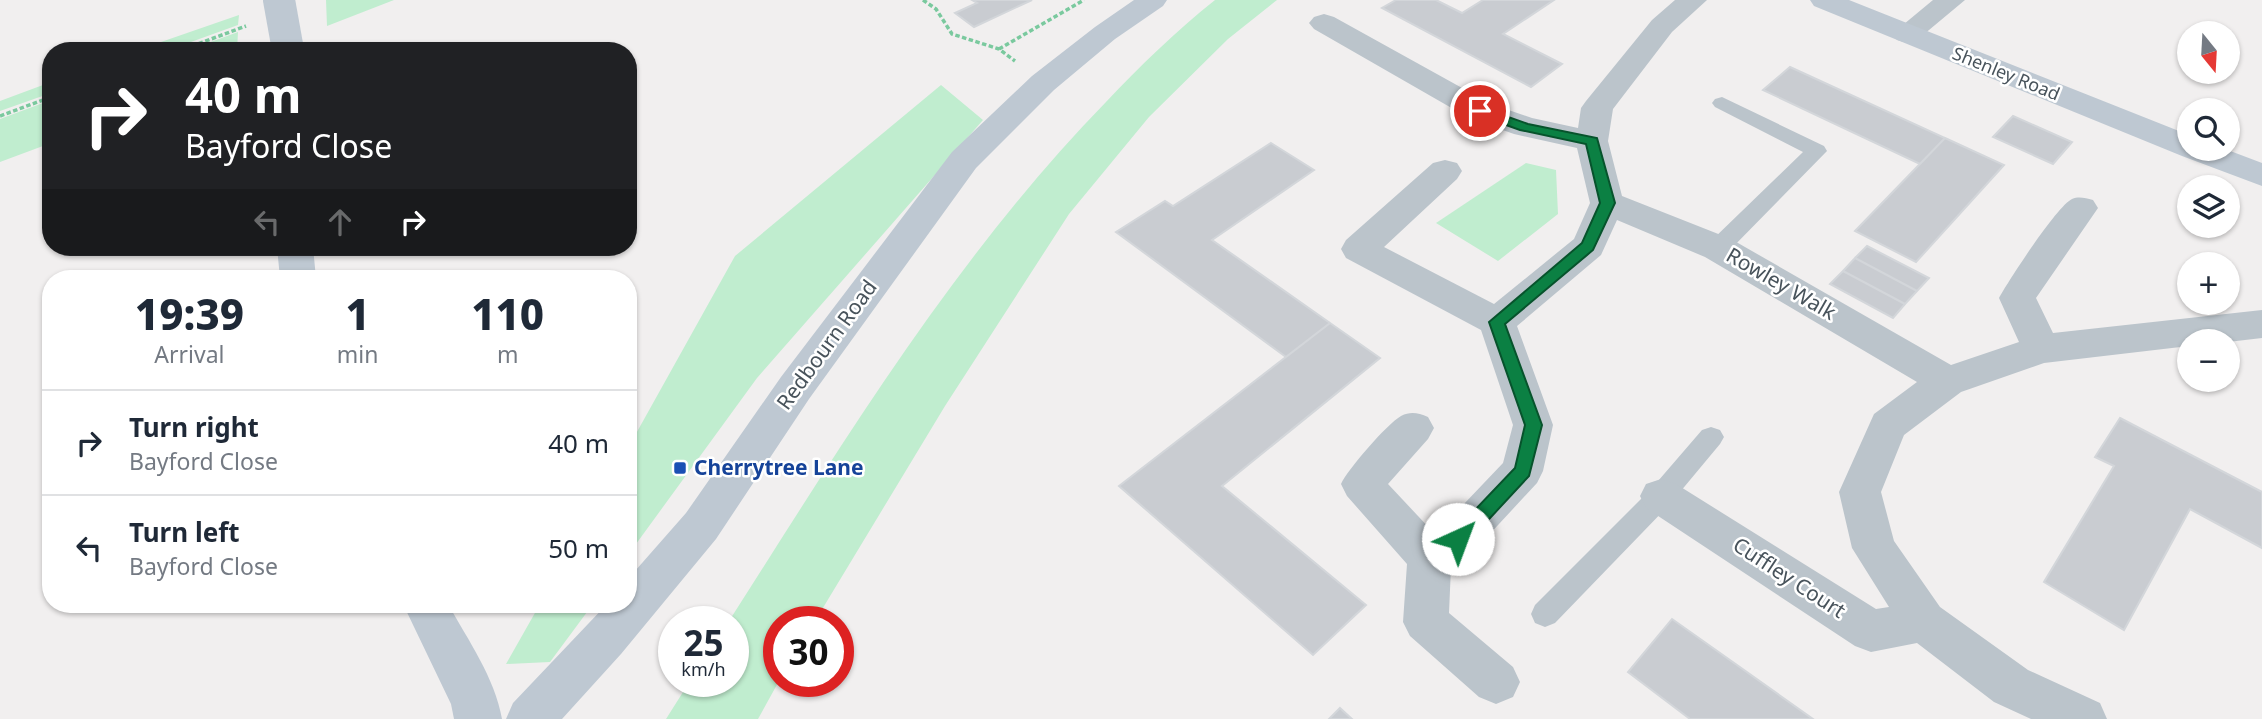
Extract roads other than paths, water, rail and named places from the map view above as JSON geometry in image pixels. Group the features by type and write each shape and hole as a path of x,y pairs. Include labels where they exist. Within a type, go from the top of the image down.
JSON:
{"main road":[{"path":"279,0 287,42"},
{"name":"Redbourn Road","path":"637,601 701,526 795,388 964,160 1043,83 1105,33 1153,0"},
{"name":"Shenley Road","path":"1824,0 2177,142"},
{"name":"Shenley Road","path":"2226,161 2262,175"},
{"path":"430,613 475,701 478,719"},
{"name":"Redbourn Road","path":"530,719 627,613"}],"street":[{"path":"1497,322 1588,246 1608,203 1592,141 1597,108 1662,26 1693,0"},
{"path":"1907,34 1951,0"},
{"path":"1324,23 1480,111 1525,127 1592,141"},
{"path":"1429,558 1458,539 1522,471 1533,425 1497,322 1359,249 1445,171"},
{"name":"Rowley Walk","path":"1608,203 1718,248 1947,381"},
{"path":"2042,349 2017,298 2046,253 2081,208"},
{"path":"2083,719 2011,685 1924,621 1874,548 1860,492 1888,425 1947,381 2042,349 2262,324"},
{"path":"1414,428 1362,484 1429,558 1426,622 1496,682"},
{"name":"Cuffley Court","path":"1661,496 1871,631 1924,621"}],"lane":[{"path":"1718,248 1816,150 1722,103"},
{"path":"1545,614 1661,496 1711,437"}],"place":[{"name":"Cherrytree Lane","path":"680,468"}]}
